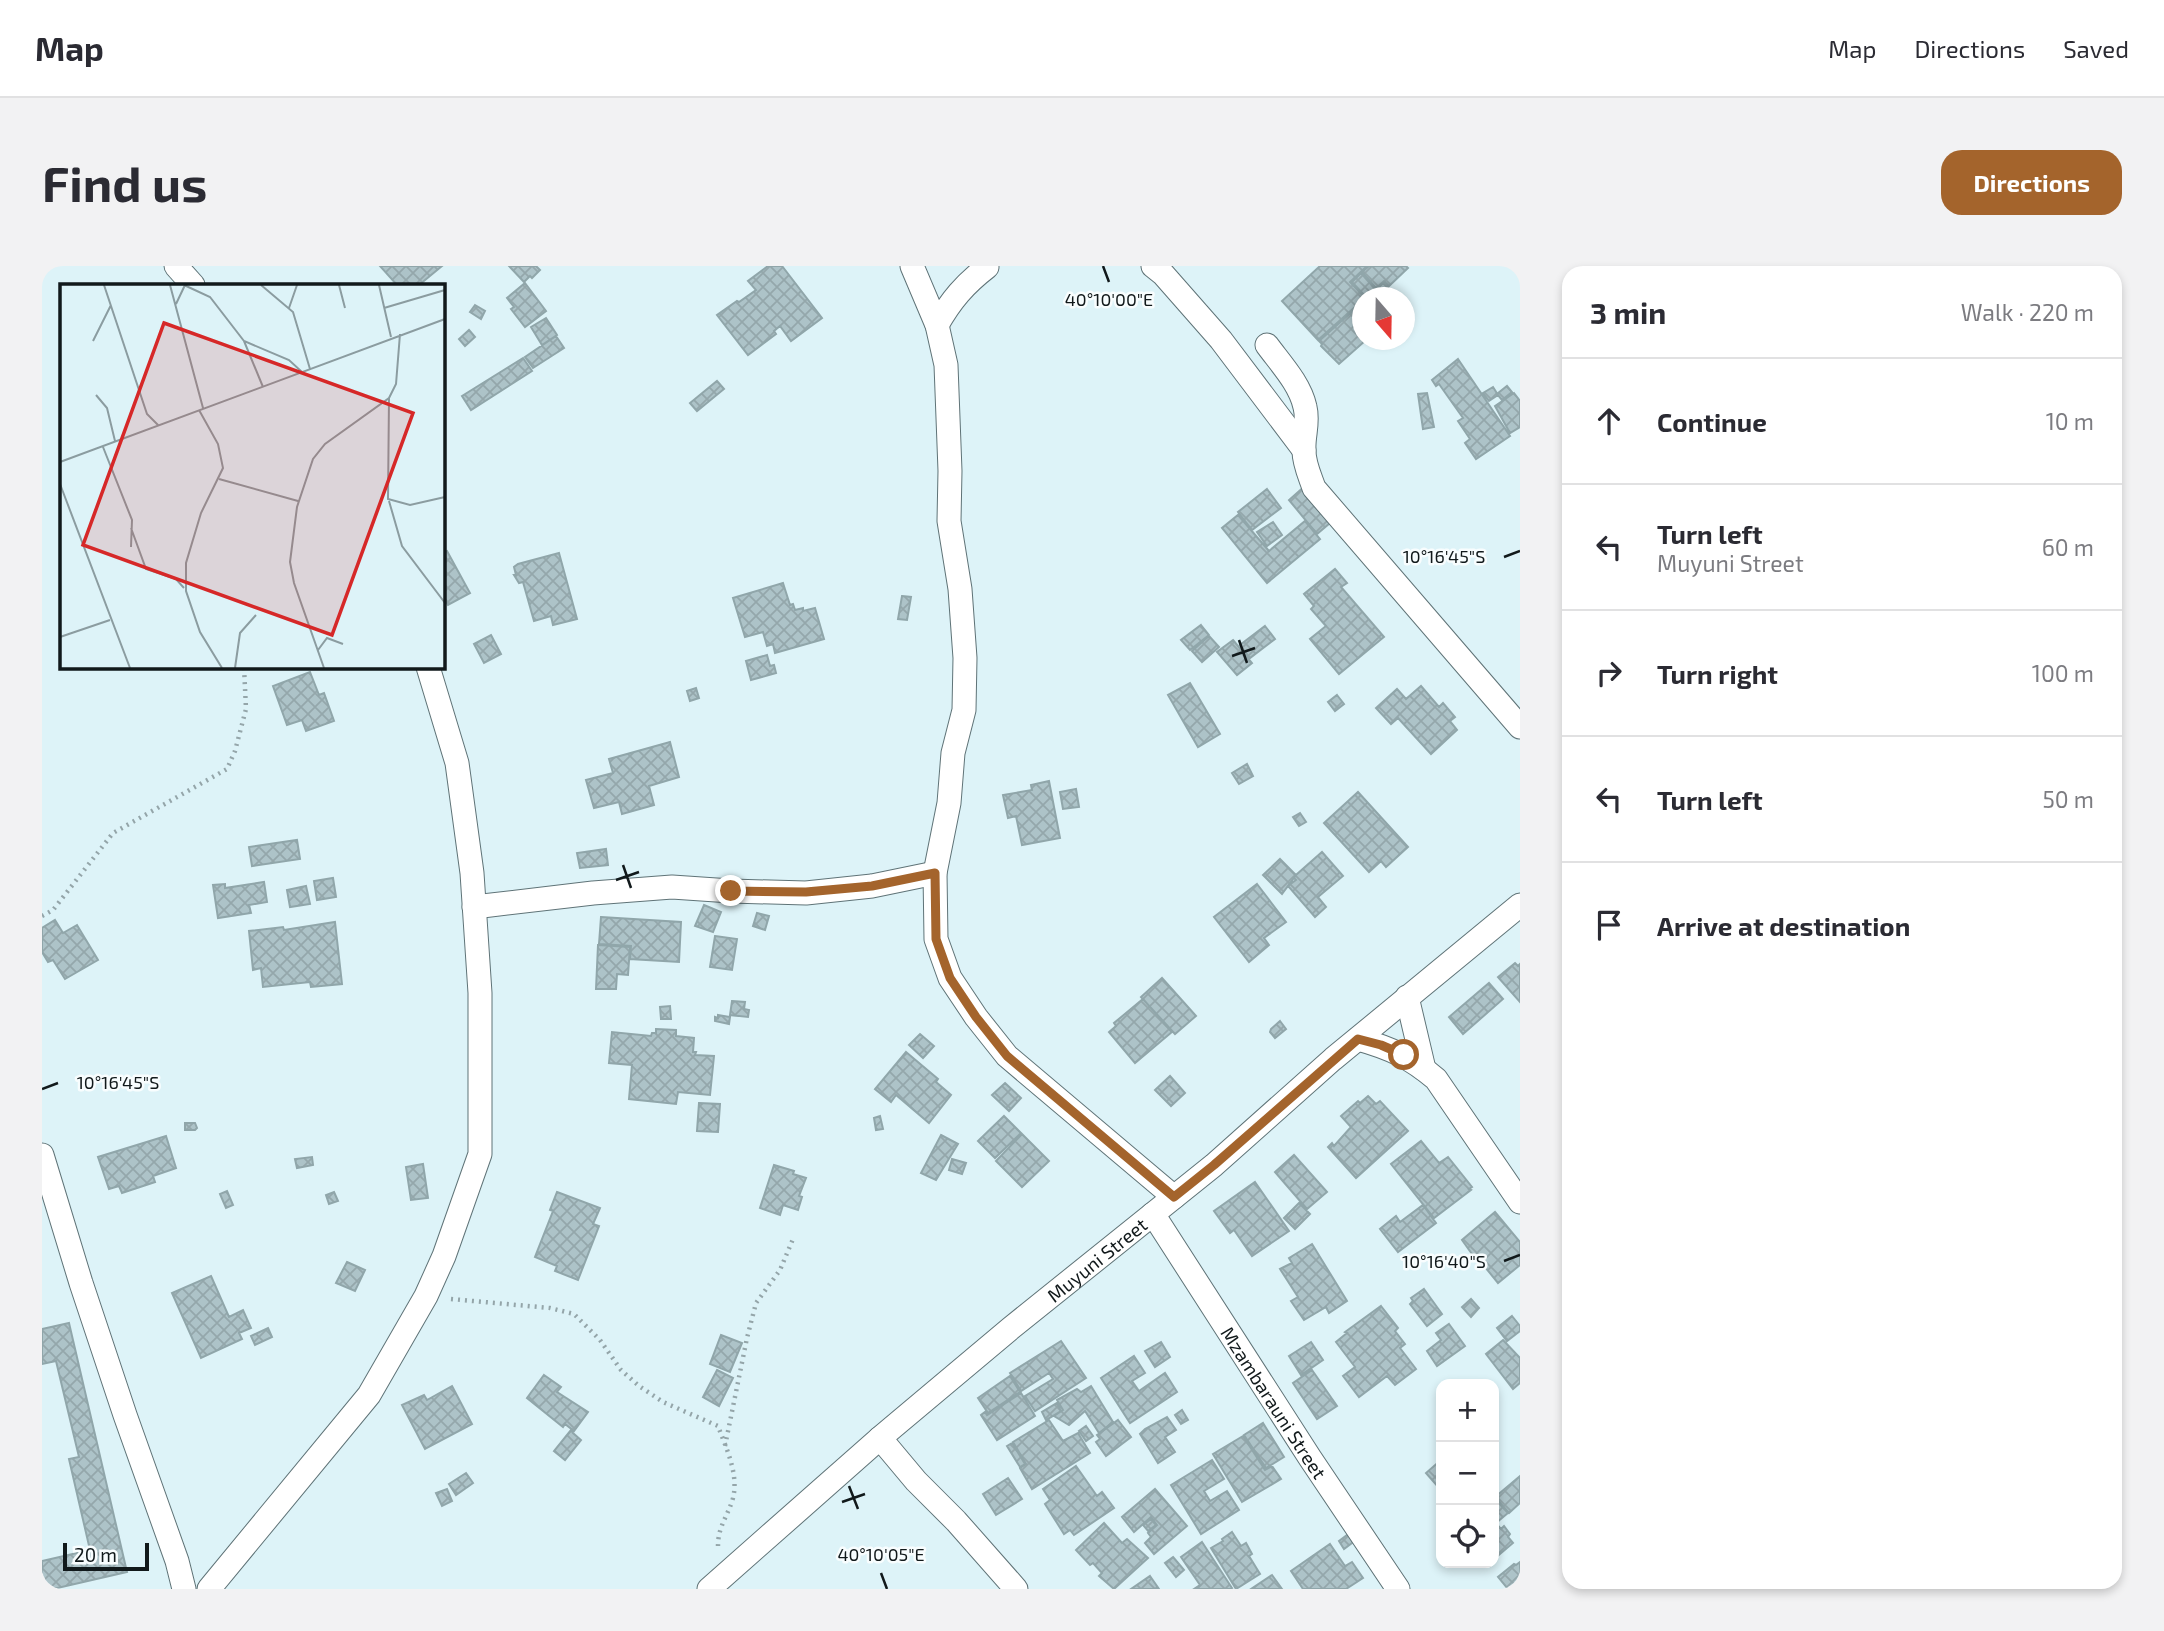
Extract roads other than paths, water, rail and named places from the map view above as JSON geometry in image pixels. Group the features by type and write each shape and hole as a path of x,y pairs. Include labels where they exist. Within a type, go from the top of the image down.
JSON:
{"street":[{"path":"176,266 191,284"},
{"path":"912,266 937,324 946,365 949,521 960,589 965,657 964,710 953,753 948,803 935,873 936,939 950,978 1007,1056 1174,1197"},
{"path":"937,324 957,293 986,266"},
{"path":"1153,266 1221,341 1304,450"},
{"path":"1268,345 1292,379 1305,404 1308,423 1304,450 1306,467 1314,488 1520,727"},
{"path":"209,1589 369,1395 426,1296 444,1256 480,1154 480,993 472,873 457,762 428,668"},
{"path":"474,907 672,887 806,892 872,886 935,873"},
{"name":"Muyuni Street","path":"717,1582 880,1438 1011,1328 1214,1165 1407,997 1520,905"},
{"path":"1407,997 1424,1069"},
{"path":"1358,1039 1381,1045 1418,1063 1436,1079 1520,1202"},
{"path":"42,1155 81,1283 173,1548 184,1589"},
{"name":"Mzambarauni Street","path":"1153,1214 1398,1589"},
{"path":"880,1438 1016,1589"}]}
